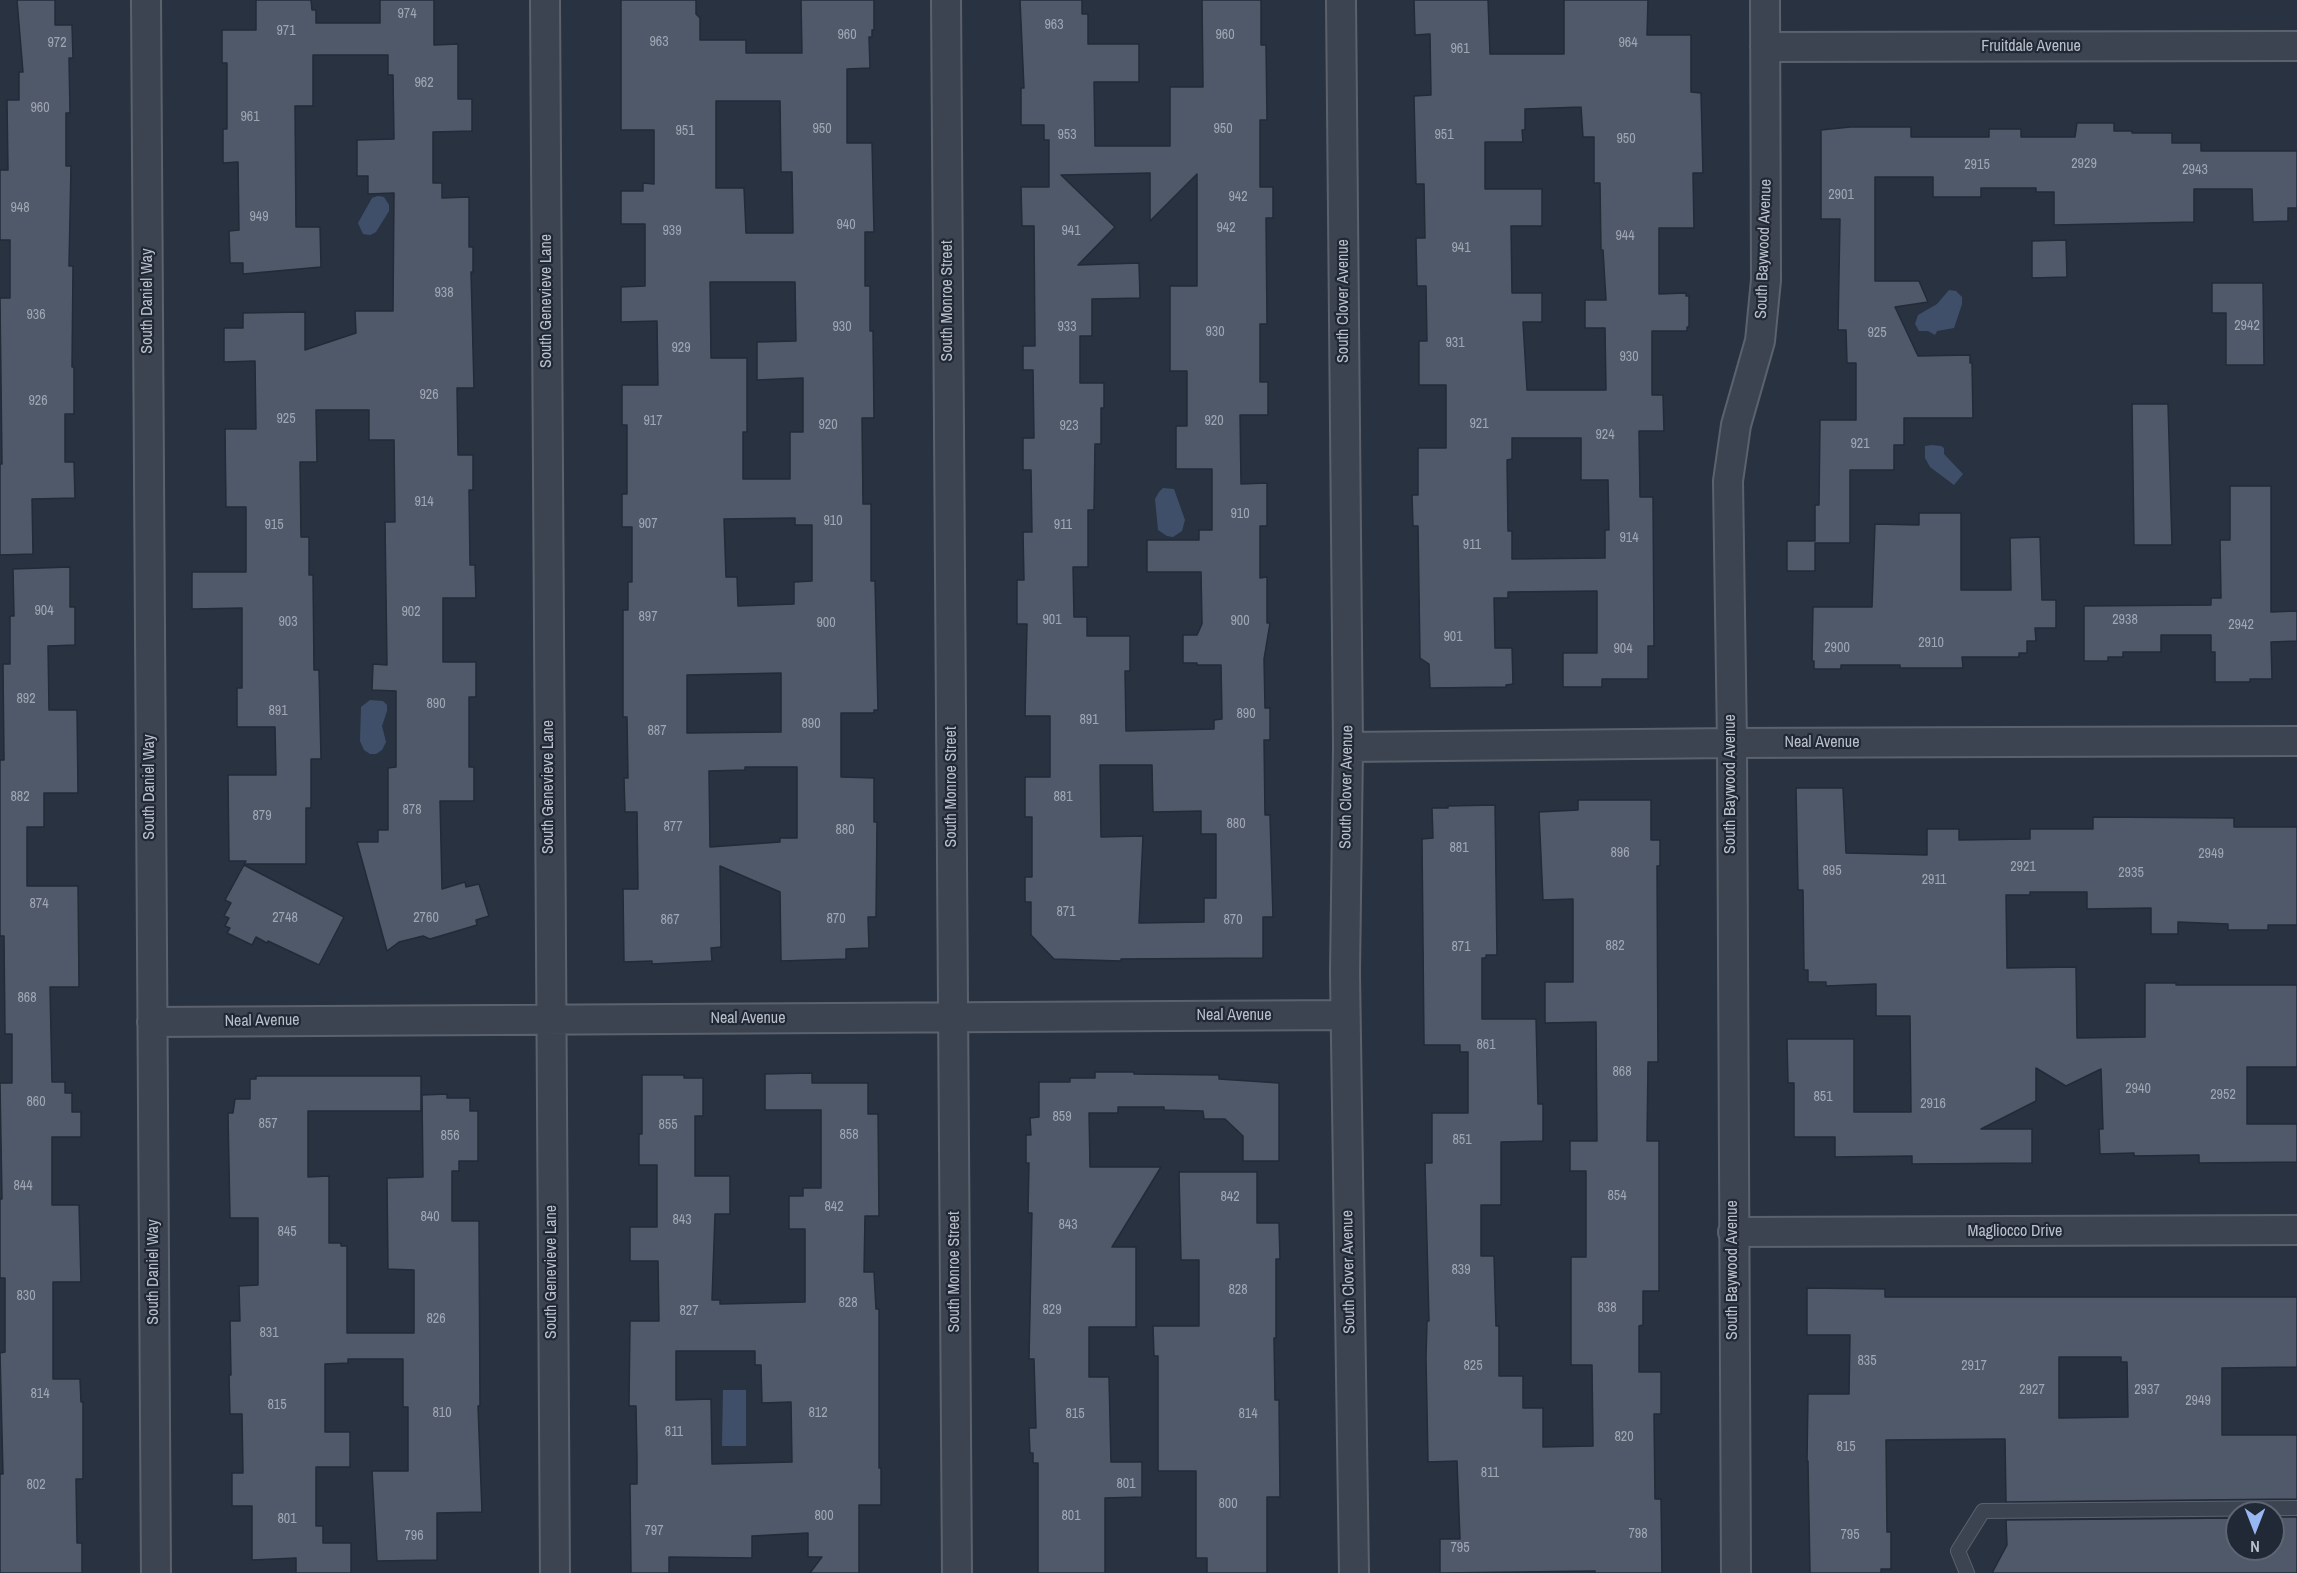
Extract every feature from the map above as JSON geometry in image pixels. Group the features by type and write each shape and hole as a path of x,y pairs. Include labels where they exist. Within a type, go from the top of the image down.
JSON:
{"street":[{"name":"South Daniel Way","path":"146,0 156,1573"},
{"name":"South Genevieve Lane","path":"545,0 555,1573"},
{"name":"South Monroe Street","path":"946,0 957,1573"},
{"name":"South Clover Avenue","path":"1341,0 1348,747 1345,1015 1354,1573"},
{"name":"South Baywood Avenue","path":"1736,1573 1732,743 1728,481 1736,425 1760,341 1766,280 1766,0"},
{"name":"Fruitdale Avenue","path":"1766,47 2297,46"},
{"name":"Neal Avenue","path":"1348,747 2297,741"},
{"name":"Neal Avenue","path":"152,1022 1345,1015"},
{"name":"Magliocco Drive","path":"1733,1232 2297,1230"}],"lane":[{"path":"1967,1573 1958,1551 1983,1510 2297,1508"}],"water":[{"path":"384,197 389,205 389,211 376,232 370,235 363,234 358,223 372,198"},
{"path":"1949,290 1956,291 1962,297 1954,328 1937,331 1935,335 1928,331 1919,331 1915,324 1918,315 1937,304"},
{"path":"1925,446 1944,448 1944,454 1963,474 1954,485 1930,467 1925,458"},
{"path":"1163,488 1174,489 1185,520 1182,531 1173,537 1158,530 1155,499"},
{"path":"370,700 383,701 387,705 382,726 386,742 382,750 376,754 370,754 364,750 360,741 361,707"},
{"path":"723,1390 746,1390 746,1446 722,1446"}],"building":[{"path":"17,0 55,0 55,25 72,25 73,58 69,58 70,113 66,113 66,166 71,166 69,266 73,266 74,414 65,414 65,462 74,462 75,498 32,499 33,554 0,555 0,464 2,464 0,298 10,298 10,240 0,240 0,170 8,170 7,100 19,100 19,72 23,72"},
{"path":"256,0 311,0 312,10 316,10 316,23 380,23 380,0 434,0 434,45 458,44 458,99 472,99 472,131 433,132 433,183 442,183 442,198 469,197 469,247 473,247 473,272 471,272 474,388 457,388 458,455 473,455 473,490 469,490 470,565 475,565 476,598 443,598 443,662 476,662 476,697 469,697 469,767 474,767 474,801 440,801 442,889 465,882 466,887 479,884 489,916 476,920 477,925 430,939 423,936 399,942 387,951 357,842 378,842 378,830 388,830 388,768 396,767 396,691 372,690 373,664 387,665 385,522 395,522 394,440 369,440 369,410 316,410 317,462 300,462 301,537 309,537 309,575 313,575 314,670 319,670 321,759 311,759 311,808 306,808 306,864 244,864 246,861 229,861 228,775 276,775 275,727 237,727 237,688 242,688 242,608 192,609 192,572 246,572 246,507 226,507 225,429 256,429 255,361 224,362 224,328 243,328 243,313 305,312 305,350 356,333 355,311 393,311 394,193 368,194 368,176 357,176 357,140 394,139 393,75 388,75 388,55 313,55 313,106 295,106 296,227 320,227 321,267 243,274 243,263 230,263 229,231 239,230 238,162 223,163 223,129 227,129 227,63 222,63 222,30 256,30"},
{"path":"621,0 696,0 696,14 700,18 700,40 746,40 746,53 802,53 801,0 874,0 874,30 872,30 872,37 869,37 870,68 847,69 847,143 872,143 874,232 865,232 865,286 870,286 874,418 862,418 863,504 871,504 871,581 875,581 878,710 874,710 874,713 841,713 841,777 874,778 874,822 877,822 876,917 868,917 869,948 846,949 846,959 781,961 780,892 720,866 721,947 711,948 712,961 652,964 652,961 624,962 623,889 638,889 637,812 625,812 624,778 628,778 627,717 623,717 623,610 628,610 628,582 632,582 632,527 622,527 622,494 627,494 627,425 622,425 622,385 658,385 657,321 621,322 621,287 645,286 645,224 621,224 621,191 643,191 643,183 654,184 654,130 621,130","holes":["716,101 780,101 781,172 792,172 793,233 746,233 744,188 716,188","710,282 795,282 796,341 757,342 757,380 803,378 803,432 790,432 790,479 743,479 743,432 747,432 747,358 711,358","795,518 795,525 812,525 812,581 794,582 794,604 738,606 737,577 726,577 724,519","781,673 781,732 687,733 687,675","745,767 797,767 797,838 780,838 780,842 710,847 709,771 745,770"]},
{"path":"1020,0 1082,0 1082,14 1088,14 1088,44 1139,44 1139,82 1094,82 1095,146 1170,146 1170,87 1203,87 1202,0 1261,0 1261,45 1266,45 1267,120 1260,120 1260,187 1273,187 1273,218 1266,218 1267,324 1260,324 1260,382 1268,382 1268,415 1240,415 1241,484 1267,483 1267,526 1260,526 1260,578 1267,577 1267,623 1270,623 1264,659 1265,708 1270,708 1270,740 1264,740 1265,815 1270,815 1273,917 1263,917 1263,958 1121,959 1121,961 1054,959 1031,935 1031,902 1025,902 1025,877 1032,877 1032,817 1025,817 1025,777 1050,777 1050,716 1025,716 1027,624 1017,624 1017,580 1024,580 1023,532 1032,532 1031,470 1023,470 1023,438 1034,438 1033,370 1023,370 1023,346 1035,346 1034,226 1022,226 1021,187 1049,187 1049,140 1044,140 1044,125 1021,125 1021,88 1024,88","holes":["1150,173 1150,221 1197,174 1197,286 1170,286 1170,371 1187,371 1187,426 1176,426 1176,469 1212,469 1212,530 1199,530 1199,540 1147,540 1147,572 1201,572 1202,624 1197,635 1183,635 1183,663 1221,665 1222,719 1214,720 1214,729 1126,731 1125,671 1130,671 1130,636 1087,636 1087,617 1074,617 1073,567 1088,567 1088,510 1094,510 1095,444 1101,444 1101,408 1104,408 1104,383 1080,383 1080,336 1092,336 1092,299 1140,298 1139,263 1078,265 1115,227 1061,175","1100,765 1152,765 1153,812 1201,811 1201,834 1216,834 1216,898 1204,898 1204,922 1139,923 1143,836 1101,837"]},
{"path":"1414,0 1488,0 1490,54 1564,54 1564,0 1648,0 1647,35 1691,35 1691,92 1701,93 1703,173 1693,173 1694,228 1659,228 1659,294 1686,293 1686,296 1689,296 1689,327 1687,331 1652,331 1652,395 1663,395 1664,431 1639,431 1640,497 1653,497 1654,646 1648,646 1648,679 1602,679 1602,687 1563,687 1563,653 1597,653 1597,591 1508,592 1508,598 1494,598 1495,648 1512,648 1513,684 1506,685 1506,687 1430,688 1429,664 1420,658 1418,526 1413,526 1412,495 1418,495 1418,448 1446,448 1446,385 1419,385 1419,341 1427,341 1426,286 1417,286 1416,238 1425,238 1424,184 1416,184 1414,96 1431,95 1430,34 1415,35","holes":["1581,107 1583,137 1594,137 1594,183 1600,183 1601,250 1603,250 1606,300 1585,300 1585,328 1605,328 1606,390 1527,390 1523,322 1542,322 1542,293 1512,293 1511,226 1542,226 1542,189 1485,189 1485,142 1523,142 1525,109","1512,438 1581,438 1581,480 1608,480 1609,530 1605,530 1605,558 1512,559 1512,531 1508,531 1507,460 1512,459"]},
{"path":"2077,123 2114,123 2114,131 2132,131 2132,133 2172,133 2172,143 2201,143 2201,151 2297,151 2297,208 2288,208 2288,221 2253,222 2252,189 2194,189 2194,222 2054,225 2054,192 2036,192 2036,188 1981,188 1981,197 1933,197 1933,177 1875,177 1875,281 1919,281 1928,302 1895,307 1918,356 1970,355 1973,418 1904,418 1904,445 1894,445 1894,470 1850,470 1850,543 1815,543 1815,571 1787,571 1787,541 1815,541 1815,505 1819,505 1820,420 1856,420 1856,363 1847,363 1846,330 1838,330 1840,219 1821,219 1821,130 1850,127 1911,127 1911,137 1989,137 1989,129 2021,129 2021,137 2075,137"},
{"path":"2066,240 2067,277 2032,278 2032,241"},
{"path":"2212,283 2263,283 2264,365 2226,365 2226,313 2212,313"},
{"path":"2132,404 2168,404 2172,545 2134,545"},
{"path":"2230,486 2271,486 2271,612 2297,611 2297,641 2271,642 2272,679 2250,679 2250,682 2215,682 2215,652 2211,652 2211,635 2161,635 2161,652 2123,652 2123,657 2108,657 2108,661 2084,661 2084,606 2211,605 2211,598 2221,598 2220,540 2230,540"},
{"path":"1919,513 1961,513 1961,590 2011,590 2010,538 2040,537 2042,600 2056,600 2056,628 2035,628 2036,641 2027,641 2027,653 2019,653 2019,657 1962,657 1963,668 1841,665 1841,669 1814,669 1814,661 1812,661 1813,607 1872,607 1875,524 1919,525"},
{"path":"70,567 70,607 75,607 75,645 48,646 49,710 77,710 78,793 44,793 44,827 27,827 27,886 78,886 79,987 50,987 52,1082 65,1082 65,1093 72,1093 72,1112 81,1112 81,1137 52,1137 52,1205 79,1205 81,1282 53,1282 53,1379 80,1379 81,1402 83,1402 83,1479 76,1479 77,1543 82,1543 82,1573 0,1573 0,1474 3,1474 0,1353 5,1352 5,1278 0,1278 0,1199 2,1199 0,1083 12,1083 12,1034 5,1034 4,936 0,936 0,760 4,760 3,664 10,664 10,616 14,616 13,569"},
{"path":"1796,788 1843,788 1846,853 1927,855 1927,829 1959,829 1959,840 2030,839 2030,829 2093,829 2093,817 2234,818 2234,827 2297,827 2297,925 2268,925 2268,930 2228,930 2228,924 2178,922 2178,934 2151,934 2151,908 2087,909 2087,892 2030,892 2030,895 2006,895 2007,968 2076,967 2077,1038 2145,1037 2145,983 2297,985 2297,1067 2247,1067 2247,1124 2297,1124 2297,1162 2199,1163 2199,1155 2100,1154 2099,1129 2103,1129 2101,1069 2066,1086 2036,1068 2036,1101 1981,1129 2032,1129 2032,1163 1912,1164 1912,1156 1835,1157 1835,1137 1794,1137 1794,1083 1788,1083 1787,1039 1854,1039 1854,1112 1911,1112 1910,1016 1876,1016 1876,984 1826,986 1826,982 1808,982 1808,970 1804,970 1803,890 1798,890"},
{"path":"1578,800 1651,800 1651,840 1660,840 1660,866 1657,866 1658,1062 1648,1062 1647,1141 1659,1141 1659,1291 1643,1291 1643,1325 1639,1326 1639,1372 1661,1372 1661,1414 1654,1414 1655,1499 1661,1499 1662,1573 1595,1573 1595,1571 1440,1573 1440,1539 1460,1539 1457,1461 1428,1462 1426,1357 1427,1321 1429,1321 1425,1163 1432,1163 1432,1113 1468,1113 1468,1052 1460,1052 1460,1045 1424,1045 1422,839 1433,838 1432,808 1495,805 1497,955 1486,955 1486,958 1482,958 1482,1019 1536,1019 1538,1104 1543,1104 1543,1141 1501,1142 1501,1205 1481,1205 1481,1256 1494,1256 1496,1326 1499,1326 1499,1376 1523,1376 1523,1408 1543,1408 1543,1447 1593,1446 1592,1365 1571,1365 1571,1257 1586,1257 1586,1171 1570,1171 1570,1141 1597,1141 1596,1022 1545,1023 1545,982 1573,982 1573,899 1543,900 1539,812 1578,810"},
{"path":"244,865 344,917 319,965 268,941 267,943 256,937 252,945 227,933 230,928 225,926 229,918 224,916 231,903 225,900"},
{"path":"1095,1072 1219,1075 1219,1079 1279,1083 1279,1161 1243,1161 1243,1136 1225,1119 1204,1119 1203,1111 1164,1110 1164,1107 1118,1107 1118,1113 1089,1113 1090,1167 1161,1167 1112,1247 1136,1247 1136,1327 1089,1327 1089,1377 1109,1377 1111,1462 1142,1462 1142,1497 1105,1498 1105,1573 1038,1573 1038,1463 1033,1463 1033,1453 1030,1453 1029,1428 1036,1428 1034,1359 1029,1359 1032,1213 1028,1213 1029,1163 1026,1163 1026,1135 1031,1135 1030,1118 1039,1117 1039,1082 1070,1082 1070,1078 1095,1078"},
{"path":"812,1073 812,1083 868,1083 868,1114 878,1114 879,1216 865,1216 864,1272 874,1272 876,1309 879,1309 881,1505 859,1505 859,1573 810,1573 822,1557 808,1557 808,1533 752,1536 752,1558 669,1557 669,1573 631,1573 630,1484 637,1484 637,1459 636,1406 629,1406 630,1321 659,1321 658,1261 630,1261 630,1227 657,1227 657,1165 639,1165 639,1134 642,1134 642,1075 684,1075 684,1078 703,1078 703,1116 695,1116 695,1176 730,1176 730,1214 715,1214 712,1300 720,1300 720,1304 805,1302 805,1229 789,1229 789,1196 803,1196 803,1188 821,1188 821,1110 765,1110 765,1074","holes":["676,1351 755,1351 755,1365 761,1365 762,1403 791,1402 792,1462 712,1464 711,1399 676,1400"]},
{"path":"256,1076 421,1076 421,1111 308,1111 308,1177 329,1176 329,1243 341,1243 341,1246 347,1246 347,1333 414,1333 414,1270 388,1269 387,1178 423,1177 422,1095 447,1094 447,1098 470,1098 470,1111 478,1111 478,1161 459,1161 459,1171 452,1171 452,1221 479,1221 480,1406 478,1406 482,1512 437,1513 437,1560 377,1561 372,1471 408,1471 408,1407 403,1407 403,1359 348,1359 348,1363 325,1364 325,1432 350,1432 350,1467 316,1467 316,1526 323,1526 323,1543 351,1543 351,1573 296,1573 296,1558 252,1560 252,1506 232,1506 232,1473 243,1473 242,1414 230,1414 229,1375 231,1375 230,1321 240,1321 239,1286 258,1285 258,1218 230,1218 228,1113 233,1113 235,1099 250,1099 250,1079 256,1079"},
{"path":"1179,1172 1257,1172 1257,1223 1279,1223 1280,1259 1276,1259 1276,1338 1274,1338 1275,1400 1279,1400 1280,1497 1267,1497 1267,1573 1207,1573 1207,1558 1196,1558 1196,1471 1158,1471 1158,1356 1154,1356 1153,1326 1199,1326 1199,1260 1181,1260"},
{"path":"1807,1288 1885,1289 1885,1297 2297,1297 2297,1367 2222,1368 2222,1435 2297,1435 2297,1499 2006,1502 2005,1439 1886,1440 1887,1532 1891,1532 1891,1569 1881,1569 1881,1573 1810,1573 1808,1394 1849,1394 1850,1335 1807,1335","holes":["2059,1357 2121,1357 2121,1362 2127,1362 2128,1417 2059,1418"]},
{"path":"2285,1517 2297,1517 2297,1573 1992,1573 2007,1545 2006,1520 2225,1518 2225,1561 2285,1561"}]}
